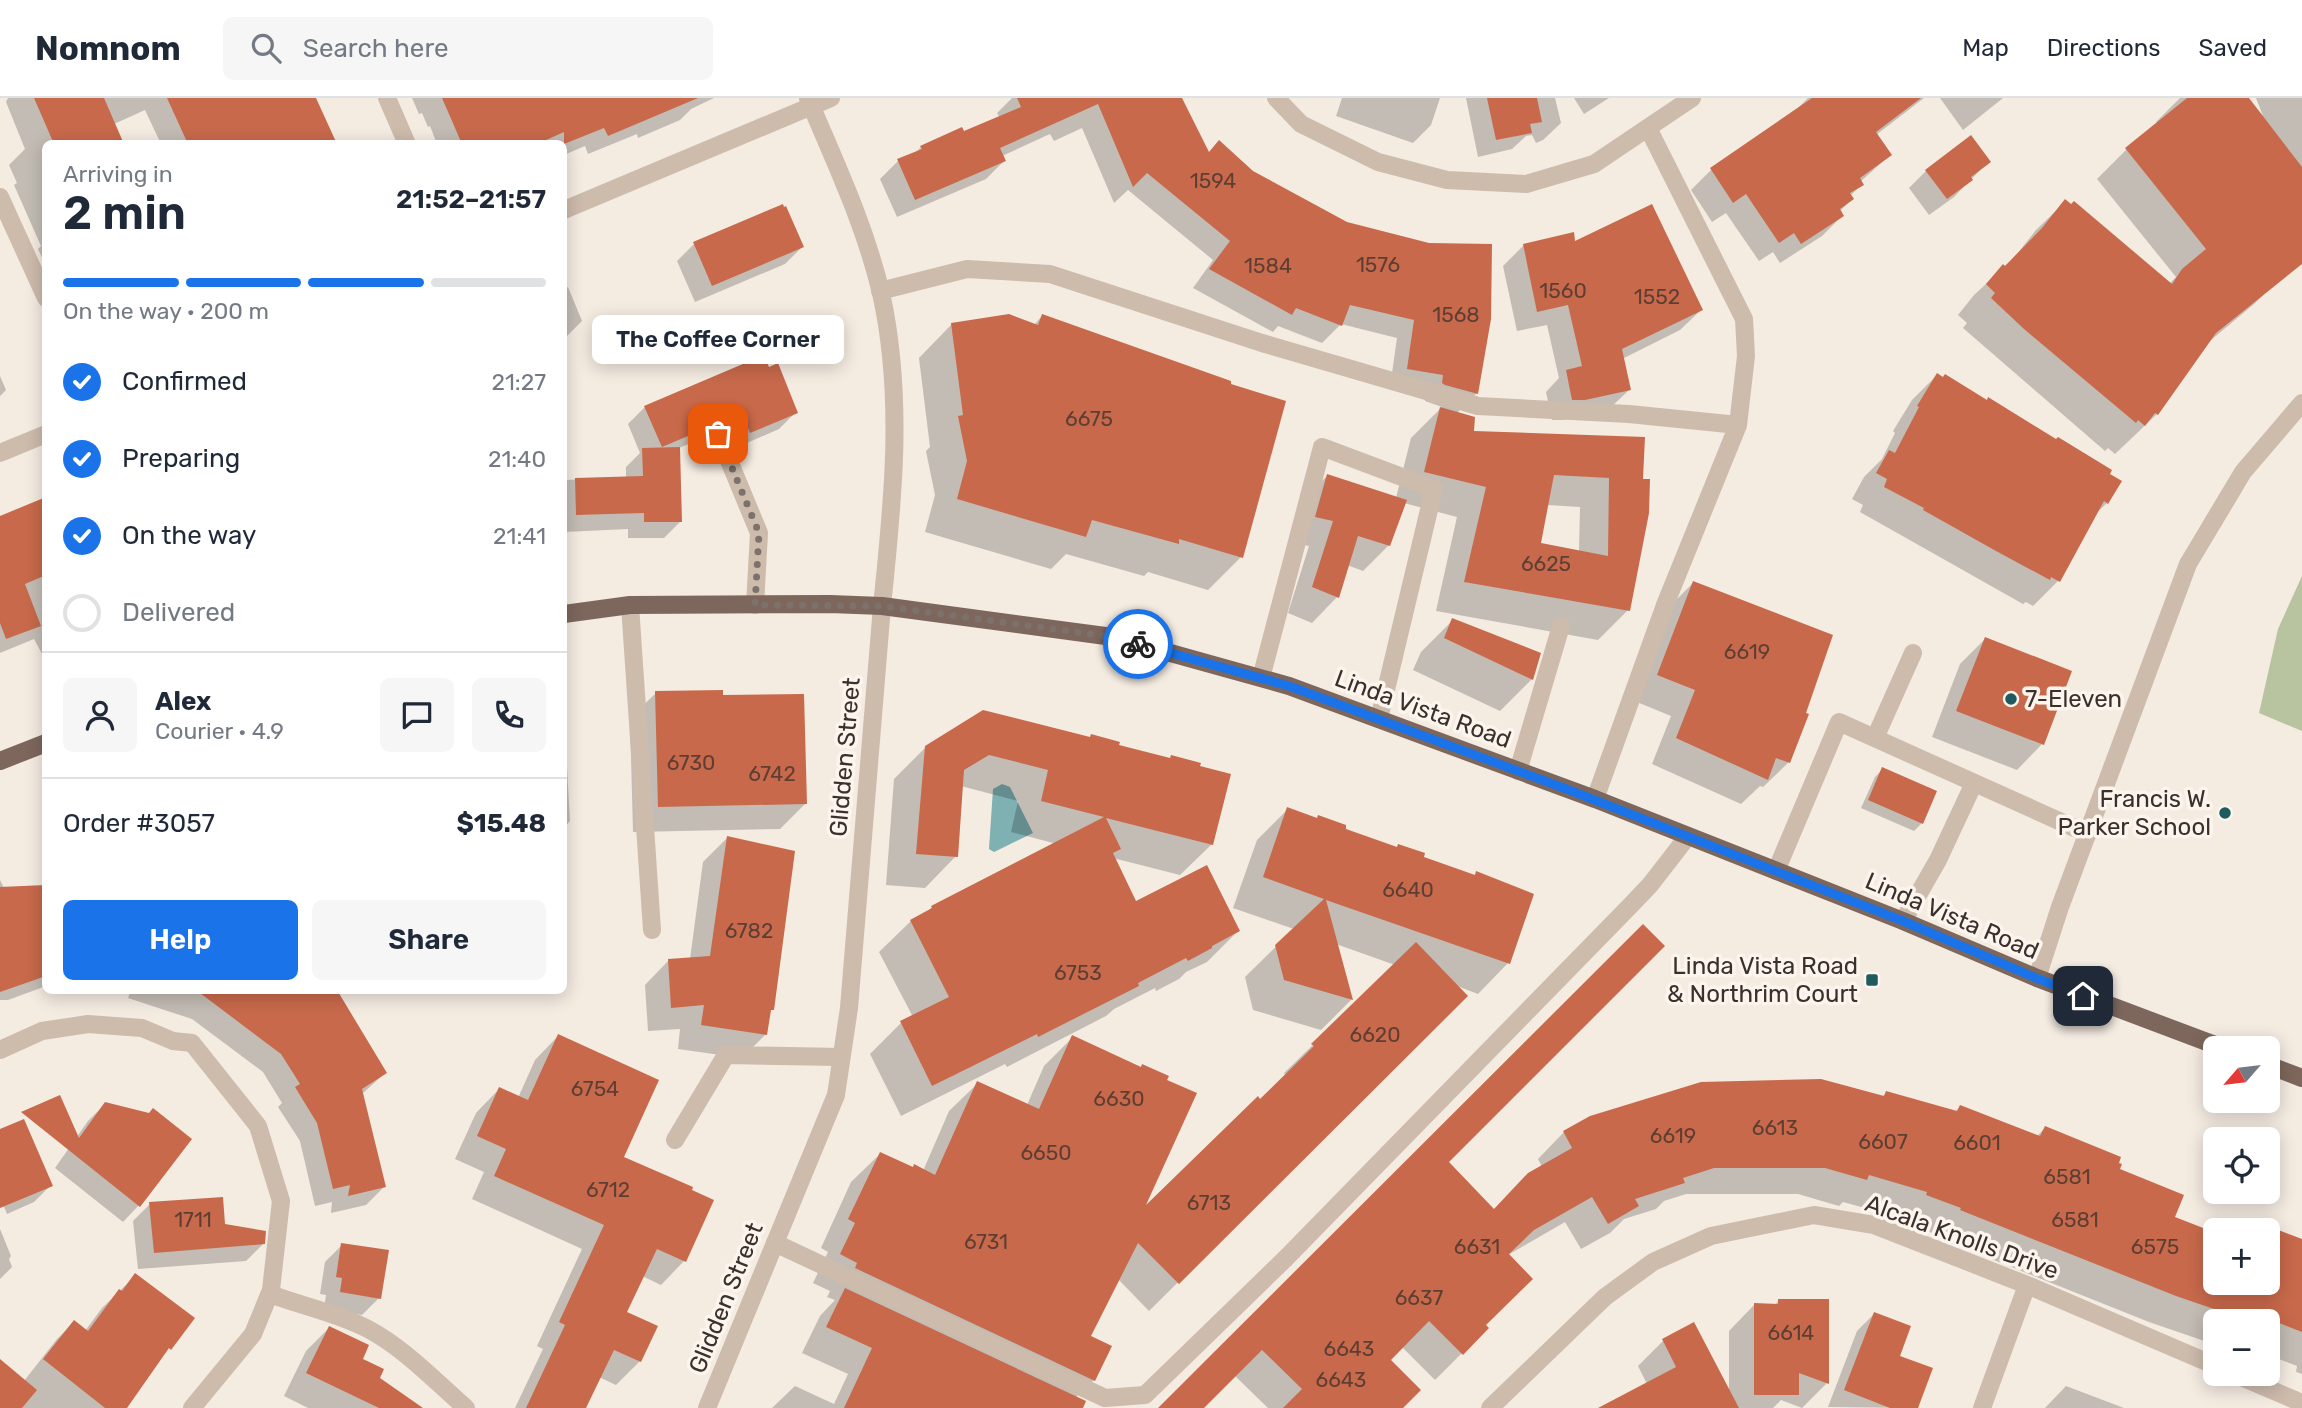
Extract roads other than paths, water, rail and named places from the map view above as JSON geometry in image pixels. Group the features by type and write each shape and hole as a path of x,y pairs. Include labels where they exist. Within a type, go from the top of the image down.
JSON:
{"main road":[{"name":"Linda Vista Road","path":"567,614 630,605 882,606 1113,637 1289,686 1379,719 1595,799 1903,921 2036,978 2203,1041"},
{"path":"0,761 42,745"},
{"path":"2280,1070 2302,1078"}],"street":[{"path":"387,98 405,140"},
{"path":"567,209 810,102 831,98"},
{"path":"1276,98 1300,124 1378,162 1447,180 1526,184 1594,164 1692,98"},
{"name":"Glidden Street","path":"707,1408 836,1094 849,1008 894,465 895,394 880,291 853,205 810,102"},
{"path":"1595,799 1665,605 1738,425 1746,356 1744,319 1648,128"},
{"path":"0,197 42,289"},
{"path":"880,291 967,269 1050,274 1262,343 1478,406 1629,414 1738,425"},
{"path":"2036,978 2188,564 2243,472 2302,403"},
{"path":"718,434 759,533 755,605"},
{"path":"0,453 42,436"},
{"path":"1261,678 1322,447 1434,489 1379,719"},
{"path":"630,605 652,930"},
{"path":"1518,771 1561,626"},
{"path":"1875,738 1913,653"},
{"path":"1776,871 1839,722 2088,834"},
{"path":"1903,921 1938,860 1974,783"},
{"path":"775,1242 1105,1398 1145,1395 1286,1258 1630,906 1688,836"},
{"path":"0,1050 42,1031 88,1024 142,1028 173,1041 192,1043 258,1126 281,1201 270,1294 253,1334 192,1408"},
{"path":"676,1140 726,1055 841,1058"},
{"name":"Alcala Knolls Drive","path":"1490,1408 1605,1297 1653,1262 1711,1236 1814,1215 1874,1225 2027,1285 2203,1360"},
{"path":"1982,1408 2027,1285"},
{"path":"270,1294 330,1313 367,1329 392,1344 466,1408"},
{"path":"2262,1386 2302,1403"}],"water":[{"path":"1002,784 1010,787 1033,833 994,852 989,849 993,789"}],"place":[{"name":"The Coffee Corner","path":"718,434"},
{"name":"7-Eleven","path":"2011,699"},
{"name":"Francis W. Parker School","path":"2225,813"},
{"name":"Linda Vista Road & Northrim Court","path":"1872,980"}]}
